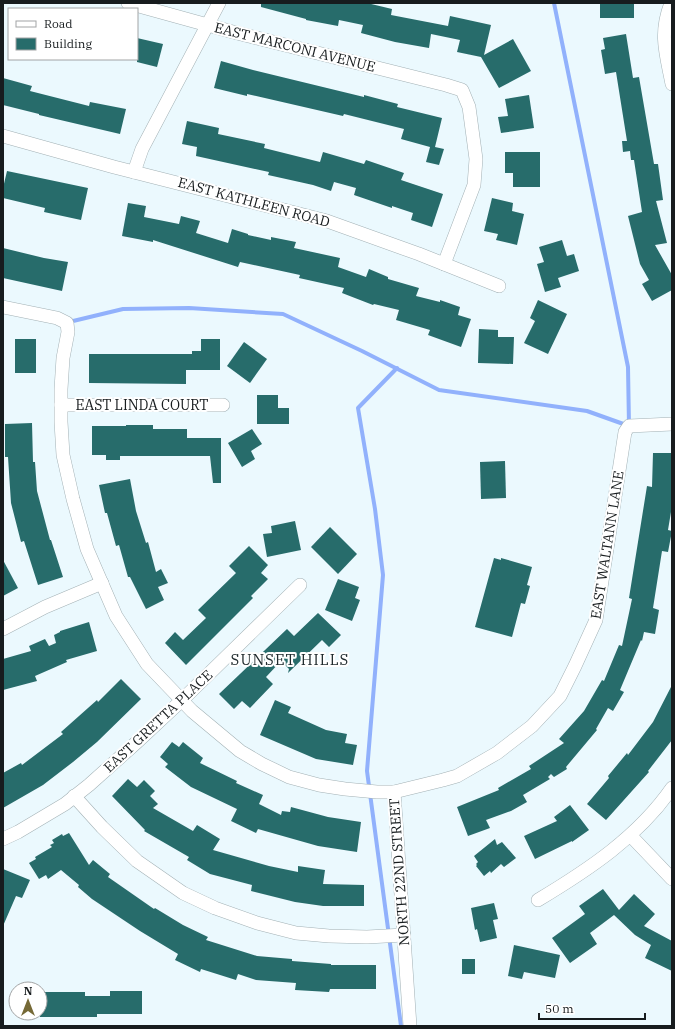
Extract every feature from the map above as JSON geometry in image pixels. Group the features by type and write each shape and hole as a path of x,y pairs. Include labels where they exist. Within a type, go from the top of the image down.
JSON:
{"street":[{"name":"EAST MARCONI AVENUE","path":"128,3 462,90 469,107 476,159 474,185 444,264"},
{"path":"134,172 142,149 219,3"},
{"path":"671,3 666,17 663,33 672,84"},
{"name":"EAST KATHLEEN ROAD","path":"3,136 134,172 327,221 499,286"},
{"name":"NORTH 22ND STREET","path":"3,308 57,318 67,323 68,332 63,358 61,405 63,455 73,499 87,549 116,616 147,664 181,701 240,751 262,764 289,777 319,785 344,789 394,792 410,1026"},
{"name":"EAST LINDA COURT","path":"61,405 223,405"},
{"name":"EAST WALTANN LANE","path":"394,792 457,776 497,752 532,726 560,696 596,620 625,432 629,426 672,424"},
{"path":"3,629 44,607 102,583"},
{"name":"EAST GRETTA PLACE","path":"3,839 18,832 65,804 89,785 181,701 300,585"},
{"path":"538,900 591,866 631,836 672,788"},
{"path":"74,796 102,827 137,861 183,893 215,908 257,923 296,933 367,937 404,935"},
{"path":"631,836 672,879"}],"building":[{"path":"261,3 367,3 392,9 391,15 448,26 450,16 491,25 484,55 513,39 531,71 499,88 481,57 457,52 460,40 431,34 429,48 395,42 361,33 363,25 339,20 338,26 306,20 261,7"},
{"path":"600,3 634,3 634,18 600,18"},
{"path":"626,34 633,78 639,77 654,164 658,164 663,200 656,201 667,243 655,245 672,275 672,290 652,301 642,284 649,280 640,264 628,216 642,212 634,160 631,160 630,151 623,152 622,141 627,141 616,72 605,74 601,50 605,49 603,38"},
{"path":"138,38 163,44 157,67 137,62"},
{"path":"221,61 364,97 364,95 398,104 397,107 442,118 435,147 444,149 439,165 426,162 430,147 401,139 404,129 344,114 343,116 214,88"},
{"path":"3,78 32,86 30,91 89,106 90,102 126,109 120,134 3,105"},
{"path":"529,95 534,128 501,133 498,117 508,116 505,99"},
{"path":"187,121 219,128 218,134 265,144 264,148 320,162 323,152 364,164 366,160 404,173 401,180 443,194 432,227 411,220 413,213 392,206 392,208 354,195 356,188 334,182 331,191 313,185 268,175 269,172 196,156 197,147 182,144"},
{"path":"505,152 540,152 540,187 513,187 513,173 505,173"},
{"path":"7,171 88,188 81,220 44,212 45,208 3,198 3,188"},
{"path":"492,198 513,203 512,211 524,214 517,245 496,240 498,234 484,231"},
{"path":"128,203 146,206 144,217 179,224 181,216 200,221 196,233 228,243 232,229 248,235 271,240 271,237 296,242 294,248 340,258 338,267 366,277 369,269 388,277 388,279 419,288 416,296 440,302 440,300 460,307 458,315 471,319 461,347 428,335 430,330 396,320 399,310 373,305 342,293 344,288 299,278 300,275 240,262 238,267 153,240 153,242 122,236"},
{"path":"562,240 567,256 574,254 579,271 558,278 561,287 545,292 537,264 544,262 539,247"},
{"path":"3,248 68,262 62,291 3,278"},
{"path":"538,300 567,314 548,354 524,343 535,321 530,318"},
{"path":"479,329 498,330 498,337 514,337 513,364 478,363"},
{"path":"15,339 36,339 36,373 15,373"},
{"path":"201,339 220,339 220,370 186,370 186,384 89,383 89,354 192,354 192,351 201,351"},
{"path":"244,342 267,359 250,383 227,366"},
{"path":"257,395 278,395 278,408 289,408 289,424 257,424"},
{"path":"32,423 33,462 35,462 37,491 50,540 63,577 38,585 24,541 21,542 11,503 8,457 5,457 5,424"},
{"path":"153,425 153,429 187,429 187,438 221,438 221,483 213,483 210,456 120,456 120,460 106,460 106,455 92,455 92,426"},
{"path":"252,429 262,444 251,451 255,459 242,467 228,443"},
{"path":"653,453 672,453 672,506 668,530 672,531 668,552 662,551 653,608 659,610 655,634 644,632 642,641 641,640 620,690 624,692 613,711 608,708 596,729 597,730 566,767 567,769 554,777 551,774 548,777 550,779 523,795 527,802 511,811 486,820 490,828 468,836 457,807 499,790 498,788 531,769 529,766 564,743 559,739 584,711 602,680 604,681 619,645 622,646 632,599 629,598 647,486 652,487"},
{"path":"505,461 506,498 481,499 480,462"},
{"path":"130,479 136,511 146,543 148,542 156,572 161,569 168,583 158,587 164,600 146,609 130,577 128,577 119,545 116,546 107,513 105,513 99,485"},
{"path":"295,521 301,550 267,557 263,534 272,533 271,526"},
{"path":"330,527 357,554 338,574 311,547"},
{"path":"249,546 268,565 261,573 268,579 251,596 253,598 186,665 165,643 175,632 183,640 206,618 198,610 236,573 229,566"},
{"path":"494,558 501,560 501,558 532,567 527,585 530,586 525,604 521,603 512,637 475,627"},
{"path":"3,560 18,588 3,596"},
{"path":"338,579 359,587 355,598 360,600 352,621 325,610"},
{"path":"318,613 341,635 329,647 322,640 288,673 289,669 281,661 266,677 273,684 250,708 242,701 234,709 219,694 287,629 294,636"},
{"path":"89,622 97,651 66,660 67,662 35,676 37,681 3,690 3,659 31,651 29,646 45,639 49,646 56,643 54,635 60,631"},
{"path":"121,679 141,699 97,742 73,762 43,785 3,808 3,773 21,763 22,765 63,734 61,732 97,700 98,702"},
{"path":"672,685 672,740 648,771 649,772 606,820 587,804 609,778 608,776 627,753 628,755 653,722"},
{"path":"275,700 291,707 288,713 326,730 347,734 345,743 357,745 353,765 316,759 260,735"},
{"path":"172,742 179,747 183,742 203,758 200,763 237,781 236,783 263,795 259,804 281,815 282,811 290,812 291,807 328,817 361,822 357,852 318,846 258,829 256,833 231,821 237,809 191,787 165,767 168,764 160,757"},
{"path":"128,779 137,787 144,780 155,791 150,796 158,804 153,808 193,831 197,825 220,839 213,850 269,866 298,872 298,866 325,870 323,884 364,885 364,906 323,906 295,902 251,891 252,885 210,874 187,860 189,857 144,831 145,830 112,796"},
{"path":"570,805 589,830 572,842 535,859 524,836 557,821 554,817"},
{"path":"69,833 89,865 93,860 110,874 108,877 154,909 155,908 183,925 208,937 206,940 257,956 292,959 292,961 331,965 376,965 376,989 330,989 329,992 295,990 296,983 256,980 238,974 236,980 201,969 200,972 175,960 178,954 92,899 78,887 79,885 61,870 48,879 46,875 39,879 29,863 36,859 35,857 52,847 50,845 54,843 52,840 62,834 63,836"},
{"path":"495,839 497,845 502,842 516,858 504,867 501,864 491,873 490,871 484,876 476,866 478,862 474,856"},
{"path":"3,869 30,880 22,898 16,896 3,926"},
{"path":"603,889 619,910 634,894 655,914 644,926 672,941 672,971 645,958 651,945 635,935 614,915 590,933 597,944 570,963 552,938 585,914 579,906"},
{"path":"494,903 498,919 493,920 497,938 480,942 477,929 475,930 471,908"},
{"path":"514,945 560,955 555,978 524,972 522,979 508,976"},
{"path":"462,959 475,959 475,974 462,974"},
{"path":"110,991 142,991 142,1014 97,1014 97,1017 48,1017 48,992 85,992 85,996 110,996"}],"waterway":[{"path":"69,322 123,309 189,308 283,314 362,351 439,390 587,411 629,426 628,367 554,3"},
{"path":"397,368 358,408 375,509 383,575 367,771 401,1026"}],"district":[{"name":"SUNSET HILLS","path":"290,660"}]}
